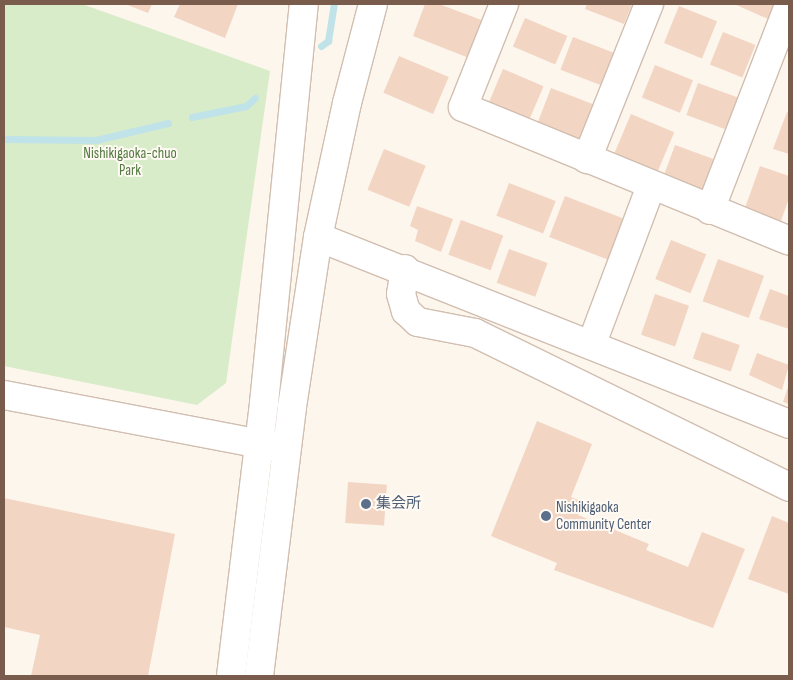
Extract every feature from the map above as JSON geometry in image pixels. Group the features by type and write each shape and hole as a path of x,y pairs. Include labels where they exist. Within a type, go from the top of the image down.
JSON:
{"street":[{"path":"230,676 259,445 304,4"},
{"path":"259,676 286,448 318,237 346,103 373,4"},
{"path":"504,4 463,106 587,160 789,241"},
{"path":"587,160 649,4"},
{"path":"710,210 789,6"},
{"path":"592,343 651,186"},
{"path":"318,237 405,269 592,343 789,424"},
{"path":"405,269 401,294 406,311 418,322 475,333 789,487"},
{"path":"4,395 259,445 286,448"}],"green space":[{"name":"Nishikigaoka-chuo Park","path":"4,4 82,4 270,71 226,383 197,405 4,366"}],"building":[{"path":"125,4 152,4 148,13"},
{"path":"180,4 238,4 225,38 174,17"},
{"path":"425,4 439,4 484,21 469,58 413,36"},
{"path":"587,4 632,4 624,24 585,9"},
{"path":"734,4 782,4 775,22"},
{"path":"679,6 717,21 702,58 664,43"},
{"path":"525,18 567,36 555,65 513,47"},
{"path":"723,32 755,45 742,78 710,64"},
{"path":"573,37 615,53 602,86 560,70"},
{"path":"399,56 449,77 433,114 383,93"},
{"path":"655,65 693,80 680,113 642,97"},
{"path":"503,69 544,86 527,124 487,107"},
{"path":"698,83 741,99 730,131 686,115"},
{"path":"551,88 596,105 581,143 537,125"},
{"path":"787,112 789,113 789,154 773,149"},
{"path":"631,114 674,132 657,174 613,155"},
{"path":"675,145 718,161 706,195 663,179"},
{"path":"384,149 426,166 409,207 368,190"},
{"path":"760,166 789,176 789,198 781,221 745,208"},
{"path":"509,183 556,201 543,234 496,216"},
{"path":"565,196 625,219 609,260 549,237"},
{"path":"417,206 453,219 441,252 415,241 418,230 410,226"},
{"path":"461,220 503,235 491,270 448,255"},
{"path":"671,240 706,254 690,293 655,279"},
{"path":"509,249 548,263 535,297 497,283"},
{"path":"718,259 764,276 749,318 703,301"},
{"path":"770,289 789,296 789,329 759,319"},
{"path":"655,294 689,306 675,346 641,335"},
{"path":"702,332 740,345 731,371 693,358"},
{"path":"757,353 789,365 782,390 749,375"},
{"path":"789,384 789,404 783,402"},
{"path":"537,421 592,444 571,497 583,502 578,515 649,544 646,550 688,567 702,532 745,549 713,628 554,570 557,563 491,536"},
{"name":"集会所","path":"348,482 387,485 384,526 345,523"},
{"path":"4,498 175,534 148,676 31,676 40,635 4,627"},
{"path":"772,516 789,523 789,594 748,579"}],"waterway":[{"path":"321,46 328,41 334,4"},
{"path":"192,117 246,106 255,98"},
{"path":"4,139 96,140 168,123"}],"place":[{"name":"集会所","path":"366,504"},
{"name":"Nishikigaoka Community Center","path":"546,516"}]}
